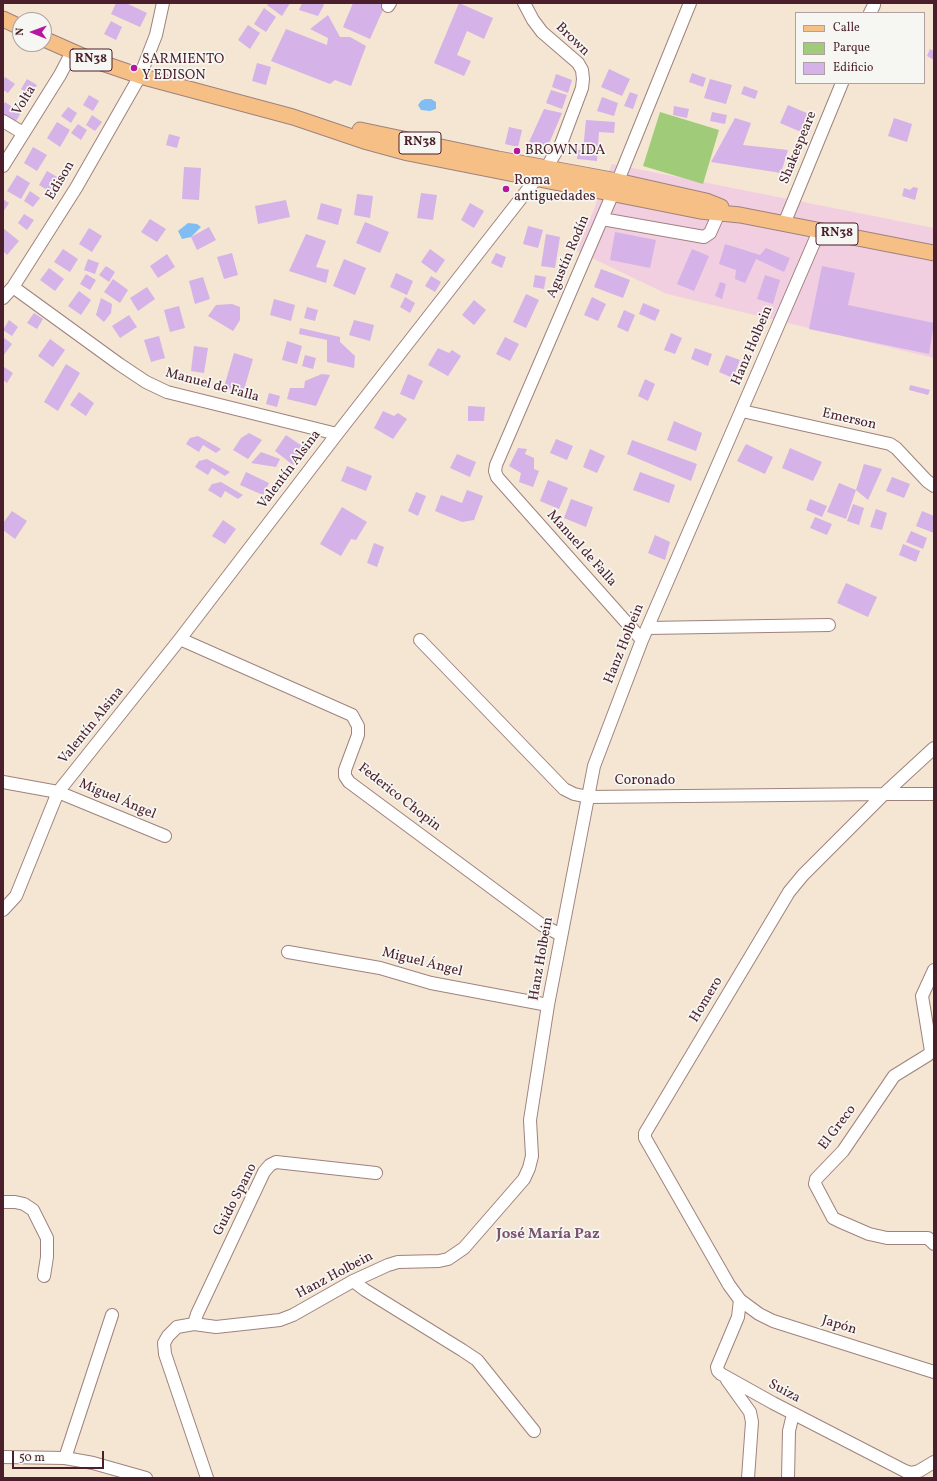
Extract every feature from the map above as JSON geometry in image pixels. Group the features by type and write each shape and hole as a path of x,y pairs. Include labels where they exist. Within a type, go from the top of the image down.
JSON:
{"main road":[{"name":"RN38","path":"52,43 72,52 140,76 293,117 388,148 536,179 611,184 706,201 740,215"},
{"name":"RN38","path":"293,117 547,167 611,184 700,211 740,215 934,253"},
{"path":"454,163 480,161 532,171 547,167"}],"street":[{"name":"Edison","path":"3,298 13,287 76,188 140,76 156,35 163,3"},
{"name":"Brown","path":"524,3 533,20 542,32 578,63 582,70 582,88 561,144 547,167"},
{"name":"Agustín Rodín","path":"497,478 495,471 496,465 602,219 611,184 690,3"},
{"name":"Volta","path":"3,166 72,52"},
{"name":"Shakespeare","path":"784,224 842,84"},
{"path":"3,121 24,133"},
{"name":"Valentín Alsina","path":"3,910 16,896 58,792 180,640 337,434 536,179 547,167"},
{"path":"602,219 704,237 710,233 720,213"},
{"name":"Hanz Holbein","path":"207,1478 165,1354 164,1343 168,1336 177,1328 194,1324 216,1327 280,1320 293,1315 353,1281 388,1265 398,1262 439,1261 448,1259 464,1248 524,1179 530,1168 532,1156 530,1120 548,1005 594,766 647,628 694,517 742,411 818,231"},
{"name":"Manuel de Falla","path":"13,287 119,364 146,382 167,392 337,434"},
{"name":"Emerson","path":"742,411 890,444 896,448 921,476 934,486"},
{"name":"Manuel de Falla","path":"497,478 642,640"},
{"path":"647,628 829,625"},
{"name":"Federico Chopin","path":"180,640 352,715 358,726 358,735 344,770 345,776 349,782 542,924 561,935"},
{"name":"Coronado","path":"420,640 564,789 574,794 588,797 934,794"},
{"name":"Homero","path":"740,1300 721,1272 645,1138 645,1133 789,892 803,875 884,794 934,748"},
{"name":"Miguel Ángel","path":"3,782 58,792 164,836"},
{"name":"Miguel Ángel","path":"288,952 380,968 430,983 548,1005"},
{"name":"El Greco","path":"934,970 922,996 931,1051 928,1055 894,1076 842,1151 816,1179 815,1184 833,1218 869,1234 887,1238 928,1238 934,1244"},
{"name":"Guido Spano","path":"194,1324 264,1172 270,1165 276,1162 376,1173"},
{"path":"3,1202 24,1204 33,1210 47,1238 47,1257 44,1276"},
{"path":"353,1281 477,1360 534,1431"},
{"path":"740,1300 738,1318 717,1366 718,1371 724,1375 750,1412 752,1422 748,1478"},
{"name":"Japón","path":"740,1300 759,1314 773,1321 934,1372"},
{"path":"65,1458 112,1315"},
{"name":"Suiza","path":"724,1375 773,1404 905,1471 912,1473 919,1471 934,1462"},
{"path":"788,1478 789,1431 793,1414"},
{"path":"3,1457 65,1458 93,1463 146,1478"}],"shaded area":[{"path":"612,164 934,228 934,358 667,294 577,251"}],"green space":[{"path":"660,112 719,130 703,184 643,166"}],"water":[{"path":"425,99 431,99 436,102 436,109 430,111 421,110 418,105"},
{"path":"188,223 197,224 201,227 191,237 182,239 178,231"}],"building":[{"path":"116,3 126,3 147,13 140,27 111,14"},
{"path":"268,3 290,3 282,16 267,5"},
{"path":"302,3 321,3 324,5 318,16 299,10"},
{"path":"353,3 386,3 370,39 343,27"},
{"path":"459,3 493,18 484,39 467,31 457,55 471,61 464,76 434,63"},
{"path":"264,8 276,17 266,32 254,24"},
{"path":"328,15 340,37 350,37 366,46 351,86 335,80 330,84 271,61 286,29 327,45 328,38 310,29"},
{"path":"111,21 122,27 116,40 104,34"},
{"path":"248,25 260,33 250,49 238,40"},
{"path":"930,49 934,51 934,60 927,56"},
{"path":"257,63 271,67 266,85 252,81"},
{"path":"609,69 630,79 622,96 601,87"},
{"path":"692,73 706,78 703,87 689,82"},
{"path":"556,74 572,80 568,93 552,87"},
{"path":"5,77 15,84 8,93 3,90 3,81"},
{"path":"27,79 37,85 30,95 21,89"},
{"path":"710,79 732,85 726,104 704,98"},
{"path":"744,86 758,91 755,99 741,94"},
{"path":"551,90 567,95 562,109 546,103"},
{"path":"630,92 638,95 633,109 624,106"},
{"path":"89,95 99,101 93,111 83,105"},
{"path":"602,97 618,103 614,116 597,111"},
{"path":"5,102 21,113 13,126 3,120 3,106"},
{"path":"788,105 809,114 801,132 780,123"},
{"path":"674,106 689,109 687,118 673,115"},
{"path":"68,107 77,113 71,123 61,116"},
{"path":"544,109 562,113 548,146 529,142"},
{"path":"712,112 727,115 725,124 710,121"},
{"path":"92,115 102,122 95,131 86,125"},
{"path":"735,118 751,123 743,145 788,150 781,173 711,162"},
{"path":"894,118 912,124 907,142 888,136"},
{"path":"586,120 615,122 614,133 599,132 597,161 577,159 578,150 583,150"},
{"path":"57,122 70,130 60,147 47,138"},
{"path":"78,124 87,130 81,140 71,133"},
{"path":"509,127 522,130 518,147 505,144"},
{"path":"169,134 180,137 177,148 166,145"},
{"path":"33,147 47,155 37,171 24,163"},
{"path":"184,167 201,168 199,200 182,199"},
{"path":"47,171 64,181 55,195 39,185"},
{"path":"17,175 30,183 21,199 7,191"},
{"path":"913,187 918,188 915,200 902,196 904,188 910,190"},
{"path":"30,191 40,198 33,207 24,201"},
{"path":"421,193 437,195 433,220 417,218"},
{"path":"357,194 373,196 370,218 354,215"},
{"path":"3,199 9,203 3,212"},
{"path":"286,200 290,217 258,224 255,206"},
{"path":"321,203 342,209 338,225 317,219"},
{"path":"470,203 484,211 474,228 461,220"},
{"path":"24,214 34,220 27,230 18,223"},
{"path":"150,219 166,229 157,242 141,232"},
{"path":"365,222 389,232 380,253 356,243"},
{"path":"528,226 543,230 538,248 523,244"},
{"path":"209,227 216,240 197,250 191,237"},
{"path":"3,228 19,241 7,255 3,251"},
{"path":"89,228 102,236 92,252 79,244"},
{"path":"615,232 656,240 650,268 610,260"},
{"path":"306,234 326,241 316,267 329,270 326,283 289,271"},
{"path":"546,234 560,237 555,268 541,266"},
{"path":"725,244 760,255 766,248 790,258 784,272 756,259 745,283 735,279 736,270 719,264"},
{"path":"63,249 78,259 70,272 54,262"},
{"path":"430,249 445,260 436,273 421,262"},
{"path":"692,249 709,256 694,291 677,284"},
{"path":"232,253 238,275 224,279 217,257"},
{"path":"496,253 506,257 502,268 491,263"},
{"path":"167,254 175,267 158,278 150,266"},
{"path":"88,259 99,263 95,274 84,270"},
{"path":"344,259 366,268 355,295 333,286"},
{"path":"106,266 115,272 109,282 99,275"},
{"path":"822,266 855,273 848,305 934,323 929,354 809,329"},
{"path":"49,268 64,279 55,291 40,280"},
{"path":"601,269 630,280 623,298 594,287"},
{"path":"396,273 413,281 407,295 390,287"},
{"path":"86,274 96,280 90,290 80,284"},
{"path":"535,275 546,277 544,289 533,287"},
{"path":"765,275 780,280 773,304 757,299"},
{"path":"431,276 441,282 435,292 425,286"},
{"path":"203,277 210,299 195,304 189,281"},
{"path":"113,279 128,290 120,303 104,292"},
{"path":"720,282 726,284 722,299 715,296"},
{"path":"147,287 155,299 138,311 130,298"},
{"path":"79,291 91,300 81,315 68,306"},
{"path":"526,294 539,300 526,328 513,322"},
{"path":"405,297 415,303 410,313 400,307"},
{"path":"592,297 606,304 598,321 584,315"},
{"path":"101,298 112,304 111,313 104,322 96,315"},
{"path":"274,299 295,305 291,321 270,315"},
{"path":"474,300 486,310 474,325 462,315"},
{"path":"643,303 660,310 655,321 639,314"},
{"path":"232,304 240,307 240,320 233,331 208,316 216,305"},
{"path":"179,306 185,328 170,332 164,310"},
{"path":"307,307 318,310 315,321 304,318"},
{"path":"624,310 635,315 628,332 617,327"},
{"path":"34,313 43,319 37,329 27,323"},
{"path":"129,315 137,327 120,338 112,326"},
{"path":"9,320 18,327 12,336 3,330"},
{"path":"354,320 374,325 370,341 349,335"},
{"path":"300,328 340,337 340,342 355,356 354,368 327,362 327,340 299,334"},
{"path":"671,333 682,338 675,354 664,350"},
{"path":"159,336 165,358 151,362 144,340"},
{"path":"3,337 12,344 3,356"},
{"path":"505,337 519,344 510,361 496,354"},
{"path":"50,339 65,350 53,367 38,356"},
{"path":"287,341 302,346 297,364 282,360"},
{"path":"194,346 208,348 204,373 191,371"},
{"path":"438,348 449,353 452,350 461,356 448,376 428,365"},
{"path":"695,348 712,354 708,366 691,359"},
{"path":"234,353 253,359 243,393 224,387"},
{"path":"305,355 316,358 313,369 302,366"},
{"path":"726,355 740,360 733,378 719,372"},
{"path":"66,364 80,373 58,411 44,402"},
{"path":"4,367 13,373 7,383 3,380"},
{"path":"322,374 330,375 316,406 287,399 290,388 304,388 305,381"},
{"path":"408,374 423,381 414,400 400,394"},
{"path":"645,379 655,384 648,401 638,396"},
{"path":"910,385 930,390 928,395 909,390"},
{"path":"79,392 94,403 86,416 70,405"},
{"path":"269,393 280,396 277,407 266,404"},
{"path":"468,406 485,407 484,421 468,421"},
{"path":"383,411 394,416 398,413 407,419 393,439 374,428"},
{"path":"674,421 702,433 696,451 667,440"},
{"path":"249,433 262,440 248,459 233,450 241,438"},
{"path":"286,435 305,448 293,465 275,451"},
{"path":"198,436 221,449 216,453 203,445 199,452 186,444 190,438"},
{"path":"556,439 573,446 567,460 550,453"},
{"path":"632,440 697,464 691,481 627,454"},
{"path":"746,444 773,457 765,474 737,461"},
{"path":"518,448 527,449 525,454 534,458 534,469 539,471 533,487 519,482 521,473 509,466"},
{"path":"790,448 822,462 813,481 782,468"},
{"path":"590,449 605,456 597,473 583,467"},
{"path":"261,452 280,459 276,467 251,463"},
{"path":"457,454 476,462 470,477 450,468"},
{"path":"207,459 230,472 225,476 212,468 208,475 195,467 199,461"},
{"path":"864,464 882,469 868,500 856,490"},
{"path":"347,466 372,476 366,491 341,481"},
{"path":"246,472 269,483 263,495 240,485"},
{"path":"640,472 675,485 669,503 633,490"},
{"path":"892,477 910,484 904,498 886,491"},
{"path":"548,480 568,488 559,509 540,501"},
{"path":"221,482 243,495 238,499 225,491 221,498 208,490 212,484"},
{"path":"839,483 856,490 846,519 827,512"},
{"path":"467,490 483,496 474,520 462,522 435,511 441,495 462,503"},
{"path":"416,492 426,496 418,516 408,511"},
{"path":"571,499 593,507 586,527 564,518"},
{"path":"810,499 827,506 822,517 806,510"},
{"path":"853,504 864,508 859,525 847,521"},
{"path":"342,507 367,522 356,540 351,539 341,556 320,544"},
{"path":"876,509 887,513 882,530 870,527"},
{"path":"12,511 27,521 15,539 3,530 3,523"},
{"path":"922,511 934,516 934,533 916,526"},
{"path":"815,517 832,524 827,535 810,528"},
{"path":"223,520 236,529 225,544 212,536"},
{"path":"911,531 927,538 923,549 906,542"},
{"path":"655,535 670,542 665,560 648,553"},
{"path":"374,543 384,547 377,567 367,563"},
{"path":"903,544 920,551 916,562 899,555"},
{"path":"846,583 877,597 868,617 837,603"}],"place":[{"name":"SARMIENTO Y EDISON","path":"134,68"},
{"name":"BROWN IDA","path":"517,151"},
{"name":"Roma antiguedades","path":"506,189"}],"district":[{"name":"José María Paz","path":"548,1235"}]}
